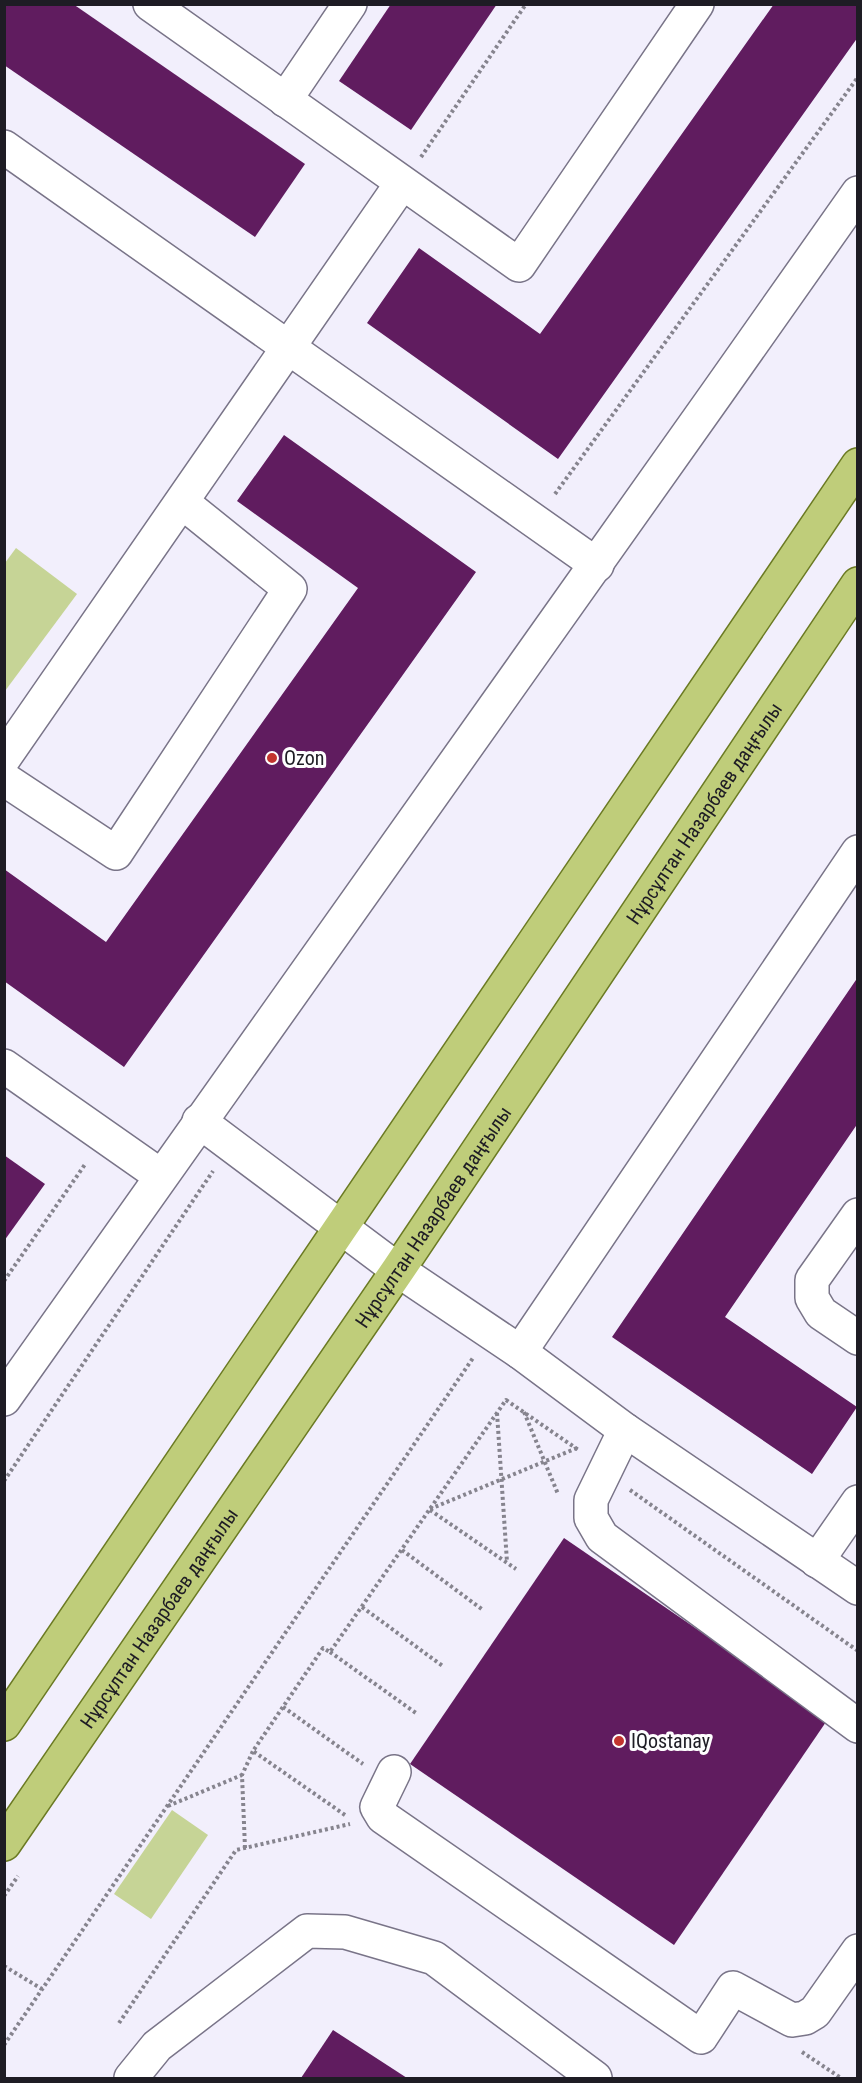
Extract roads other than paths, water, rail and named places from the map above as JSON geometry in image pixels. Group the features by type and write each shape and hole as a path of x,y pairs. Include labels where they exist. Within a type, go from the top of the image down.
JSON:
{"main road":[{"path":"4,1724 858,465"},
{"name":"Нұрсұлтан Назарбаев даңғылы","path":"4,1844 398,1270 858,584"}],"street":[{"path":"150,4 519,265 697,4"},
{"path":"285,100 350,4"},
{"path":"4,147 597,565"},
{"path":"4,758 402,183"},
{"path":"4,1399 199,1121 597,565 858,193"},
{"path":"4,779 116,853 290,589 182,502"},
{"path":"520,1352 858,852"},
{"path":"4,1066 161,1176"},
{"path":"199,1121 398,1270 520,1352 626,1430 858,1588"},
{"path":"858,1215 812,1280 812,1298 821,1313 858,1338"},
{"path":"626,1430 591,1500 591,1518 602,1538 858,1726"},
{"path":"818,1561 858,1503"},
{"path":"380,1769 377,1807 383,1817 700,2037 733,1988 792,2020 805,2018 815,2012 858,1951"},
{"path":"131,2079 157,2046 307,1932 345,1932 434,1958 595,2079"}],"place":[{"name":"Ozon","path":"272,758"},
{"name":"IQostanay","path":"619,1741"}]}
